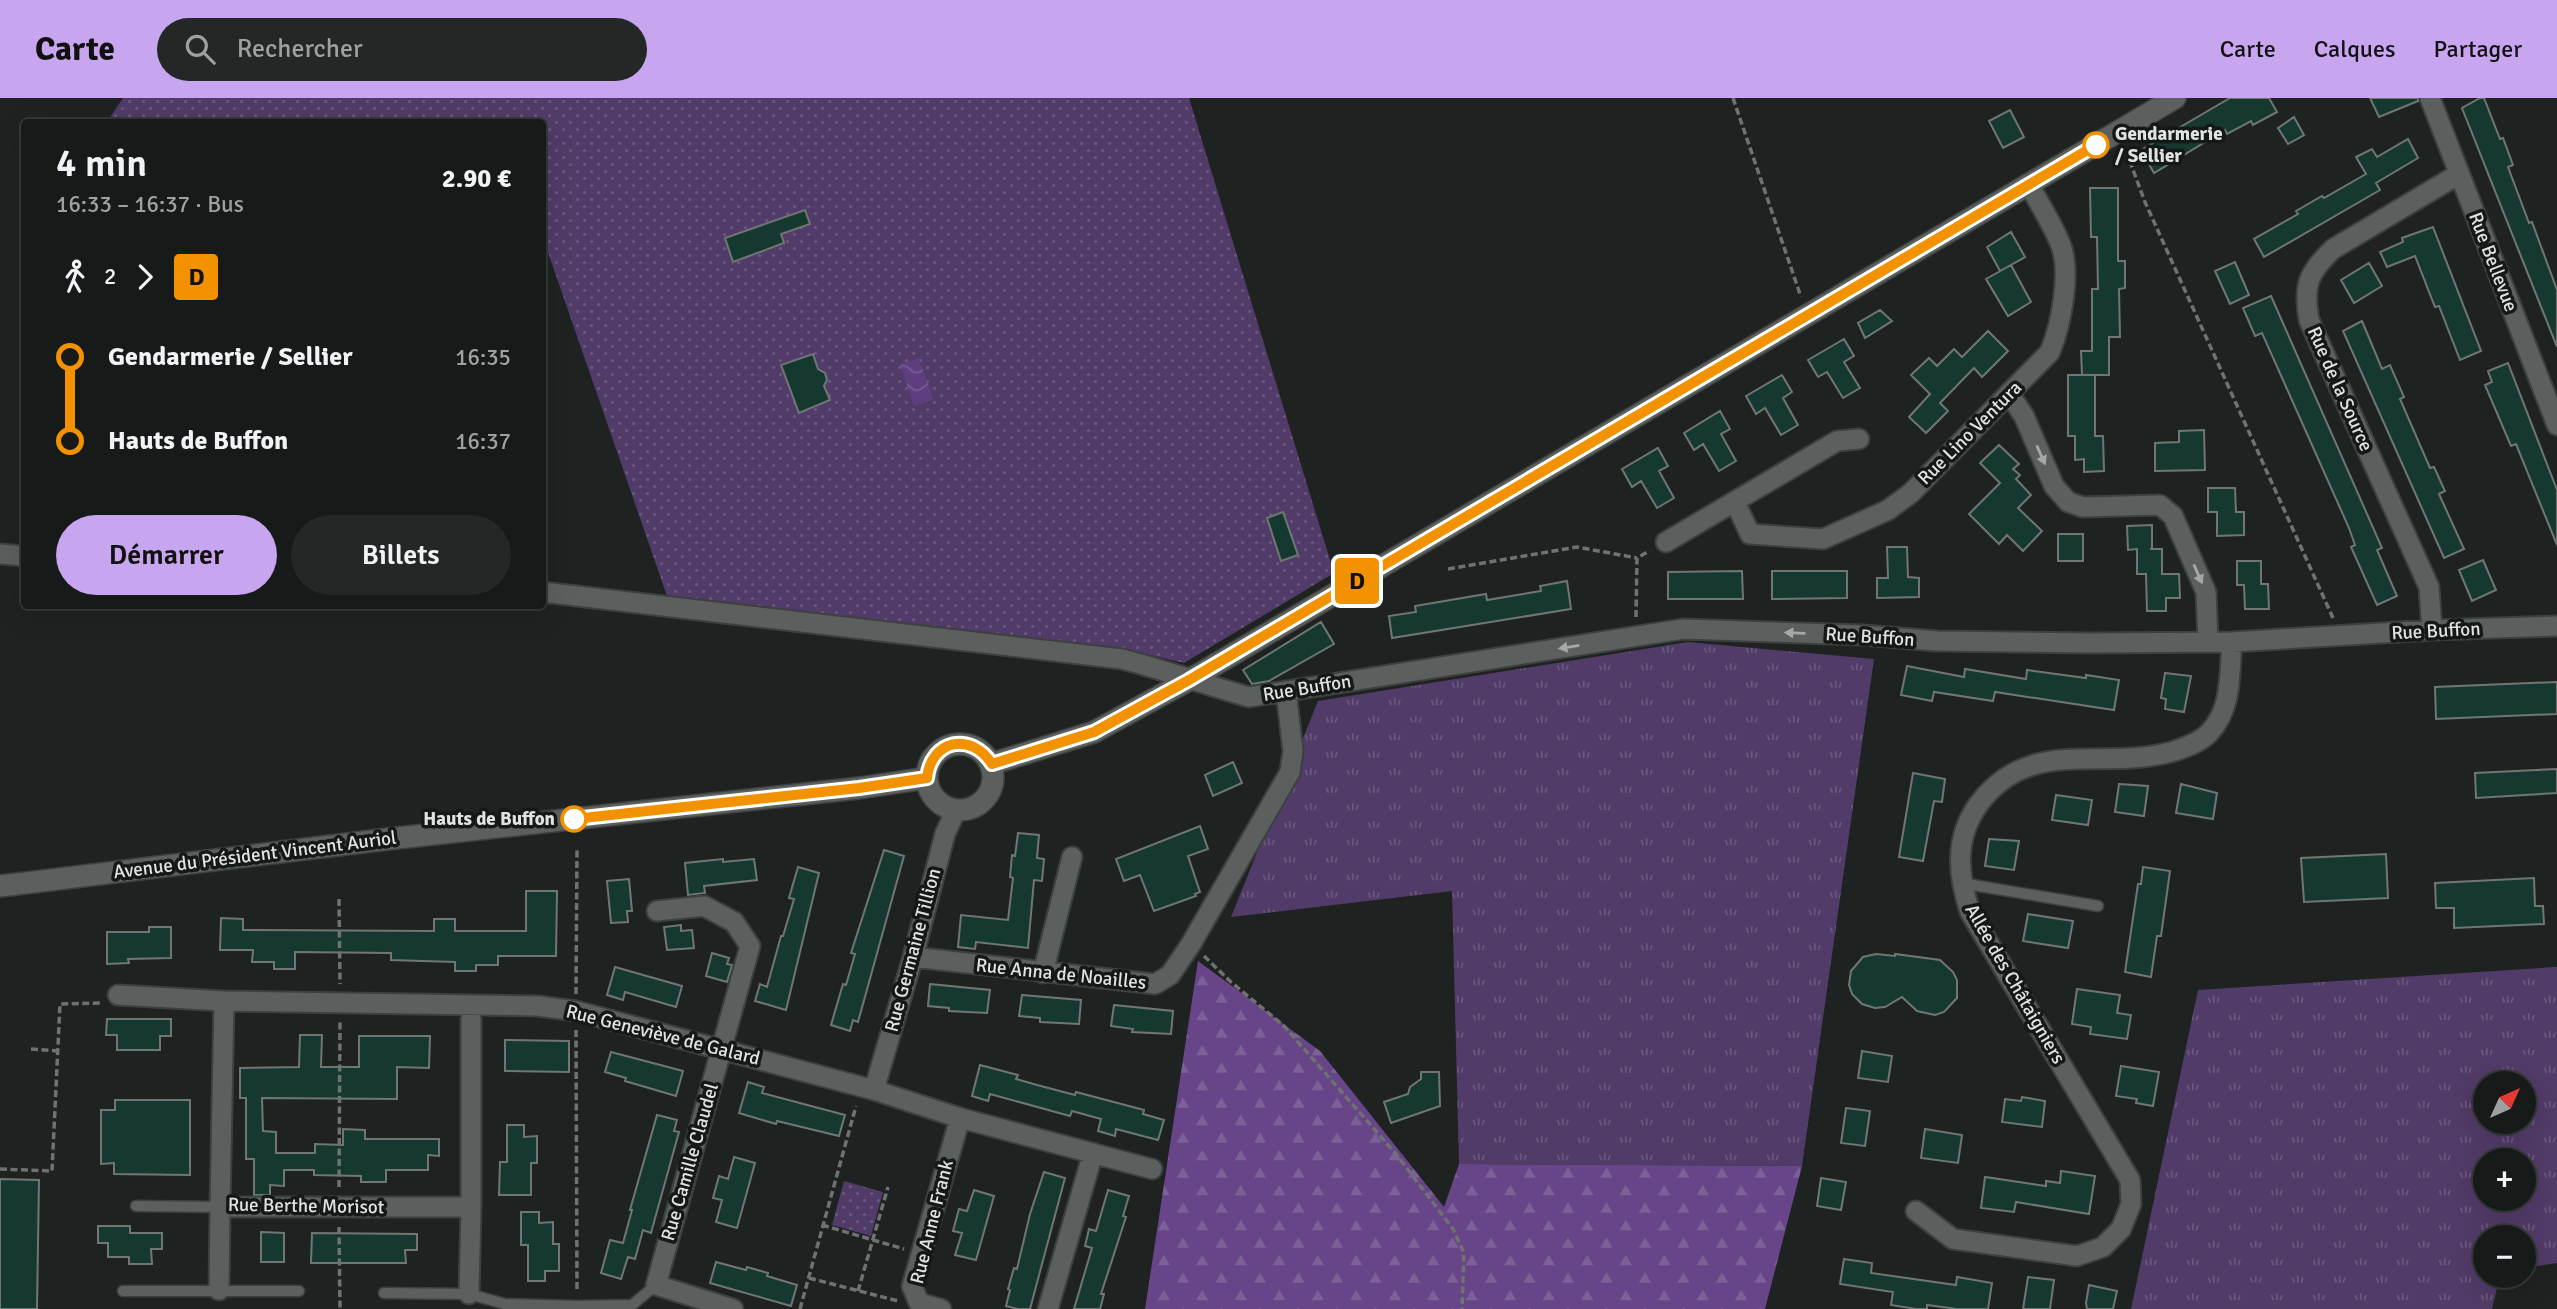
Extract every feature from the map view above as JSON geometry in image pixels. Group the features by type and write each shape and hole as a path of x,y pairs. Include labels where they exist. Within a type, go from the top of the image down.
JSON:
{"main road":[{"path":"992,764 1094,732 1189,680 2175,98"},
{"path":"953,744 972,746 980,750 992,764 993,784 990,793 975,807 956,810 939,803 929,788 927,778 931,761 937,753 953,744"},
{"name":"Avenue du Président Vincent Auriol","path":"0,886 927,778"}],"street":[{"name":"Rue Bellevue","path":"2430,98 2557,425"},
{"name":"Rue de la Source","path":"2432,630 2429,587 2309,320 2305,297 2308,280 2319,262 2333,249 2459,174"},
{"name":"Rue Lino Ventura","path":"1735,502 1750,534 1823,539 1847,530 1888,510 1911,493 2050,352 2059,330 2065,272 2062,246 2029,184"},
{"path":"2010,395 2024,416 2054,486 2068,502 2083,507 2160,505 2173,516 2206,592 2208,642"},
{"path":"1666,542 1837,441 1859,439"},
{"path":"0,554 21,556"},
{"name":"Rue Buffon","path":"546,592 1122,659 1173,672 1189,680 1249,697 1683,629 1863,635 1937,641 2232,642 2432,630 2557,626"},
{"name":"Allée des Châtaigniers","path":"1916,1211 1953,1239 2077,1256 2103,1247 2122,1229 2132,1204 2130,1180 1970,912 1961,883 1961,841 1972,813 1991,787 2018,771 2042,761 2156,756 2188,747 2208,734 2220,718 2229,695 2232,642"},
{"path":"1191,944 1290,772 1293,751 1286,691"},
{"name":"Rue Germaine Tillion","path":"868,1089 913,957 944,834 956,810"},
{"path":"1043,973 1072,857"},
{"name":"Rue Camille Claudel","path":"656,1285 750,946 734,922 704,906 657,911"},
{"name":"Rue Anna de Noailles","path":"913,957 1155,984 1170,975 1191,944"},
{"name":"Rue Geneviève de Galard","path":"118,995 224,1001 538,1006 576,1011 723,1049 868,1089 960,1118 1152,1169"},
{"name":"Rue Berthe Morisot","path":"224,1001 220,1207 471,1207"},
{"path":"469,1294 471,1005"},
{"name":"Rue Anne Frank","path":"941,1309 919,1303 912,1286 960,1118"},
{"path":"1048,1309 1093,1153"},
{"path":"219,1290 220,1207"},
{"path":"656,1285 733,1309"}],"lane":[{"path":"1961,883 2098,906"},
{"path":"136,1206 220,1207"},
{"path":"384,1293 469,1294 505,1304 575,1307 632,1305 656,1285"},
{"path":"123,1291 299,1292"}],"path":[{"path":"1733,98 1807,315"},
{"path":"2119,131 2145,202 2340,636"},
{"path":"1448,569 1577,547 1637,558 1666,542"},
{"path":"1635,636 1637,558"},
{"path":"575,1307 577,849"},
{"path":"339,899 340,1309"},
{"path":"1191,944 1232,983 1283,1025 1396,1154 1453,1229 1464,1253 1462,1309"},
{"path":"0,1169 52,1171 60,1004 100,1003 118,995"},
{"path":"31,1049 58,1051"},
{"path":"800,1309 822,1225 868,1089"},
{"path":"858,1291 888,1187"},
{"path":"822,1225 921,1254"},
{"path":"809,1278 904,1302 919,1303"}],"green space":[{"path":"123,98 1189,98 1334,573 1184,663 1119,648 667,596 546,247 546,119 109,119"},
{"path":"1688,642 1874,659 1802,1166 1459,1164 1452,891 1231,917 1318,701"},
{"path":"1198,961 1320,1051 1444,1207 1459,1164 1802,1166 1765,1309 1145,1309"},
{"path":"2557,967 2557,1263 2536,1266 2536,1225 2473,1225 2473,1288 2497,1288 2492,1309 2131,1309 2198,990"},
{"path":"844,1181 883,1192 871,1236 832,1225"}],"water":[{"path":"919,358 933,399 914,406 900,364"}],"building":[{"path":"2230,98 2269,98 2277,112 2253,125 2251,121 2227,134 2225,130 2154,173 2141,150"},
{"path":"2370,98 2418,98 2418,101 2379,117"},
{"path":"2484,98 2500,139 2503,138 2513,165 2508,167 2557,290 2557,347 2462,108"},
{"path":"2010,110 2024,137 2003,148 1989,121"},
{"path":"2294,117 2304,135 2288,144 2278,128"},
{"path":"2408,139 2418,158 2376,183 2380,190 2264,257 2254,239 2298,214 2296,211 2366,174 2356,157 2372,149 2377,157"},
{"path":"2090,188 2118,188 2118,261 2125,261 2125,288 2119,289 2120,337 2109,337 2109,375 2082,375 2081,351 2092,351 2092,289 2098,289 2097,237 2091,237"},
{"path":"805,210 810,224 781,234 784,243 733,262 725,238"},
{"path":"2433,227 2481,351 2460,360 2439,306 2435,307 2415,256 2387,267 2380,252 2403,242 2402,238"},
{"path":"2011,232 2025,257 2000,271 1987,247"},
{"path":"2235,262 2249,295 2230,304 2215,271"},
{"path":"2369,263 2382,286 2354,303 2341,280"},
{"path":"2011,265 2031,302 2008,316 1986,279"},
{"path":"2271,296 2382,548 2377,550 2397,596 2377,605 2351,547 2355,545 2349,528 2262,333 2255,336 2243,308"},
{"path":"1880,310 1892,321 1865,338 1858,323"},
{"path":"2362,321 2382,369 2390,365 2404,397 2400,399 2430,468 2434,467 2445,491 2439,494 2464,549 2444,558 2343,331"},
{"path":"1988,331 2008,351 1982,377 1974,368 1940,403 1948,411 1926,433 1909,417 1930,394 1911,375 1929,358 1937,366 1954,349 1962,357"},
{"path":"1844,339 1854,356 1844,362 1860,388 1843,398 1827,372 1818,377 1808,360"},
{"path":"813,354 818,369 825,373 827,380 824,386 830,400 799,413 781,365"},
{"path":"2508,363 2557,490 2557,545 2516,444 2511,446 2485,385 2492,382 2488,371"},
{"path":"1782,375 1792,392 1783,398 1798,425 1781,435 1765,408 1756,414 1746,396"},
{"path":"2068,375 2095,375 2095,436 2103,436 2104,471 2084,472 2084,459 2075,460 2075,436 2068,436"},
{"path":"1720,411 1730,429 1721,434 1736,461 1719,471 1703,444 1694,450 1684,433"},
{"path":"2204,430 2205,470 2155,471 2155,443 2179,442 2179,431"},
{"path":"1999,445 2019,464 2013,469 2020,475 2016,479 2031,495 2018,508 2042,531 2023,551 2007,535 1999,544 1969,514 2000,483 1980,463"},
{"path":"1658,448 1668,466 1659,471 1674,498 1657,508 1641,481 1632,487 1622,469"},
{"path":"2208,488 2235,488 2236,512 2244,512 2244,535 2217,536 2217,512 2208,512"},
{"path":"1283,512 1298,555 1281,561 1267,518"},
{"path":"2152,525 2152,549 2162,549 2162,574 2179,574 2180,598 2166,598 2166,611 2147,611 2146,574 2137,574 2137,549 2128,550 2127,526"},
{"path":"2058,534 2083,534 2083,561 2058,561"},
{"path":"1887,547 1907,547 1908,577 1919,578 1919,597 1877,598 1877,578 1888,578"},
{"path":"2483,560 2496,590 2472,601 2459,570"},
{"path":"2237,561 2261,561 2261,584 2268,584 2269,609 2245,609 2244,585 2237,585"},
{"path":"1742,571 1743,599 1668,599 1668,572"},
{"path":"1772,571 1847,571 1847,598 1772,599"},
{"path":"1567,581 1571,609 1392,638 1389,616 1416,612 1415,606 1486,594 1487,600 1541,591 1540,586"},
{"path":"1321,622 1334,644 1269,681 1252,684 1243,670"},
{"path":"1907,666 1964,677 1965,669 2026,679 2027,670 2119,680 2114,710 1995,692 1993,701 1934,692 1932,701 1901,695"},
{"path":"2165,673 2191,676 2184,712 2165,709 2166,699 2161,698"},
{"path":"2557,682 2557,714 2436,719 2435,687"},
{"path":"1233,762 1242,783 1213,796 1205,775"},
{"path":"2557,769 2557,793 2476,798 2475,773"},
{"path":"1913,773 1945,779 1942,802 1934,801 1923,861 1899,857"},
{"path":"2119,784 2148,786 2144,816 2115,812"},
{"path":"2181,784 2217,793 2213,819 2176,813"},
{"path":"2056,795 2092,800 2088,825 2052,820"},
{"path":"1200,826 1208,849 1188,856 1200,892 1195,894 1196,896 1154,911 1140,875 1124,881 1116,859"},
{"path":"1018,833 1039,835 1037,858 1044,859 1042,881 1034,880 1028,948 976,942 975,949 958,947 961,915 1008,920 1013,878 1010,877 1012,855 1015,856"},
{"path":"1989,839 2019,841 2014,870 1985,866"},
{"path":"884,850 904,856 858,1022 853,1020 850,1031 831,1025 843,984 846,985 855,954 851,953"},
{"path":"2386,854 2388,898 2304,902 2301,858"},
{"path":"723,859 723,862 754,859 757,880 704,886 705,893 688,895 685,863"},
{"path":"798,867 819,873 786,1010 755,1001 760,984 767,987 794,899 789,898"},
{"path":"2143,867 2170,871 2161,936 2157,936 2151,977 2125,972"},
{"path":"2534,878 2535,906 2543,906 2544,924 2454,928 2454,908 2436,908 2435,883"},
{"path":"629,879 632,911 627,911 628,922 611,923 607,881"},
{"path":"526,891 557,891 556,956 498,956 498,965 476,965 476,971 455,971 455,962 391,960 391,953 295,952 295,969 274,969 274,962 252,962 253,950 220,950 221,918 243,919 243,930 434,931 434,919 455,919 455,931 526,931"},
{"path":"2028,914 2073,921 2068,948 2023,941"},
{"path":"681,925 681,931 692,930 694,948 667,950 664,927"},
{"path":"149,927 171,927 171,958 128,959 129,963 107,964 107,932 149,932"},
{"path":"712,953 729,958 727,964 732,965 727,982 706,976"},
{"path":"1876,954 1940,960 1953,972 1957,980 1957,998 1944,1012 1935,1015 1917,1011 1902,997 1885,1007 1875,1008 1862,1004 1852,994 1849,985 1851,971 1863,957"},
{"path":"615,967 682,986 676,1007 625,992 623,1000 607,995"},
{"path":"930,984 990,990 987,1013 949,1011 949,1008 928,1006"},
{"path":"2077,989 2120,995 2117,1013 2131,1015 2127,1039 2090,1034 2091,1027 2072,1024"},
{"path":"1022,995 1081,1000 1079,1024 1040,1022 1040,1018 1019,1016"},
{"path":"1114,1005 1173,1011 1171,1034 1132,1032 1133,1029 1111,1026"},
{"path":"107,1019 171,1019 171,1036 160,1036 160,1050 117,1050 117,1035 106,1035"},
{"path":"300,1035 322,1035 321,1067 359,1067 359,1036 430,1036 429,1068 397,1067 397,1099 262,1098 263,1131 276,1132 276,1153 315,1153 315,1144 343,1145 343,1129 365,1130 365,1139 439,1139 439,1156 428,1155 428,1170 386,1170 386,1182 361,1182 361,1176 314,1175 314,1170 284,1170 284,1186 270,1185 270,1195 254,1195 254,1159 246,1159 246,1098 240,1098 240,1068 299,1067"},
{"path":"505,1040 569,1041 569,1072 505,1071"},
{"path":"1862,1051 1892,1056 1888,1082 1858,1078"},
{"path":"611,1052 683,1071 676,1096 625,1081 626,1078 605,1072"},
{"path":"980,1065 1018,1075 1016,1079 1037,1085 1144,1110 1143,1114 1164,1120 1158,1140 1116,1129 1115,1136 1098,1131 1101,1119 1072,1111 1070,1116 990,1094 988,1101 972,1096"},
{"path":"2121,1066 2159,1072 2153,1106 2136,1103 2137,1099 2116,1096"},
{"path":"1421,1072 1439,1072 1440,1106 1391,1123 1384,1102 1408,1094 1410,1087 1421,1079"},
{"path":"748,1082 764,1087 762,1093 845,1115 839,1136 777,1121 776,1124 739,1113"},
{"path":"2022,1097 2045,1101 2042,1127 2002,1122 2005,1099 2021,1101"},
{"path":"115,1100 190,1100 190,1175 114,1174 114,1163 101,1164 101,1110 115,1110"},
{"path":"1846,1108 1870,1111 1865,1146 1841,1143"},
{"path":"657,1115 677,1120 674,1131 679,1132 651,1233 643,1230 635,1259 628,1257 621,1279 601,1273 610,1240 623,1243"},
{"path":"507,1125 524,1125 524,1137 537,1136 537,1163 531,1163 531,1195 499,1195 500,1162 507,1162"},
{"path":"1925,1129 1962,1135 1958,1163 1921,1158"},
{"path":"734,1157 755,1163 737,1228 716,1222 722,1200 713,1198 719,1176 728,1179"},
{"path":"2061,1171 2095,1176 2089,1214 2016,1202 2014,1212 1981,1208 1985,1177 2046,1186 2046,1181 2060,1183"},
{"path":"1044,1172 1065,1178 1030,1309 1018,1309 1006,1306 1010,1290 1008,1289 1014,1268 1017,1269 1030,1214"},
{"path":"1821,1178 1846,1182 1841,1210 1817,1206"},
{"path":"0,1179 39,1180 37,1309 0,1309"},
{"path":"974,1190 994,1196 976,1260 955,1255 962,1233 953,1231 959,1209 967,1211"},
{"path":"1108,1190 1129,1196 1123,1216 1126,1217 1101,1294 1104,1294 1100,1309 1074,1309 1092,1248 1085,1246 1089,1229 1096,1231"},
{"path":"521,1212 539,1212 539,1223 553,1222 553,1244 559,1244 559,1271 545,1271 545,1281 528,1281 528,1245 521,1245"},
{"path":"98,1226 130,1226 130,1233 162,1233 162,1249 151,1249 152,1264 129,1264 129,1257 108,1257 108,1243 98,1243"},
{"path":"261,1232 284,1233 284,1262 261,1262"},
{"path":"312,1233 417,1234 417,1250 405,1250 406,1263 311,1263"},
{"path":"1844,1259 1872,1263 1871,1273 1956,1285 1957,1277 1992,1283 1988,1309 1927,1305 1927,1309 1916,1309 1891,1305 1893,1292 1840,1284"},
{"path":"716,1262 746,1270 747,1267 797,1285 791,1306 710,1283"},
{"path":"2028,1277 2054,1280 2050,1309 2023,1309"},
{"path":"2089,1285 2117,1291 2113,1309 2087,1309"}],"bus line":[{"name":"D","path":"574,819 927,778 931,761 937,753 953,744 972,746 980,750 992,764 1094,732 1189,680 2096,145"}],"place":[{"name":"Gendarmerie / Sellier","path":"2096,145"},
{"name":"Hauts de Buffon","path":"574,819"}]}
